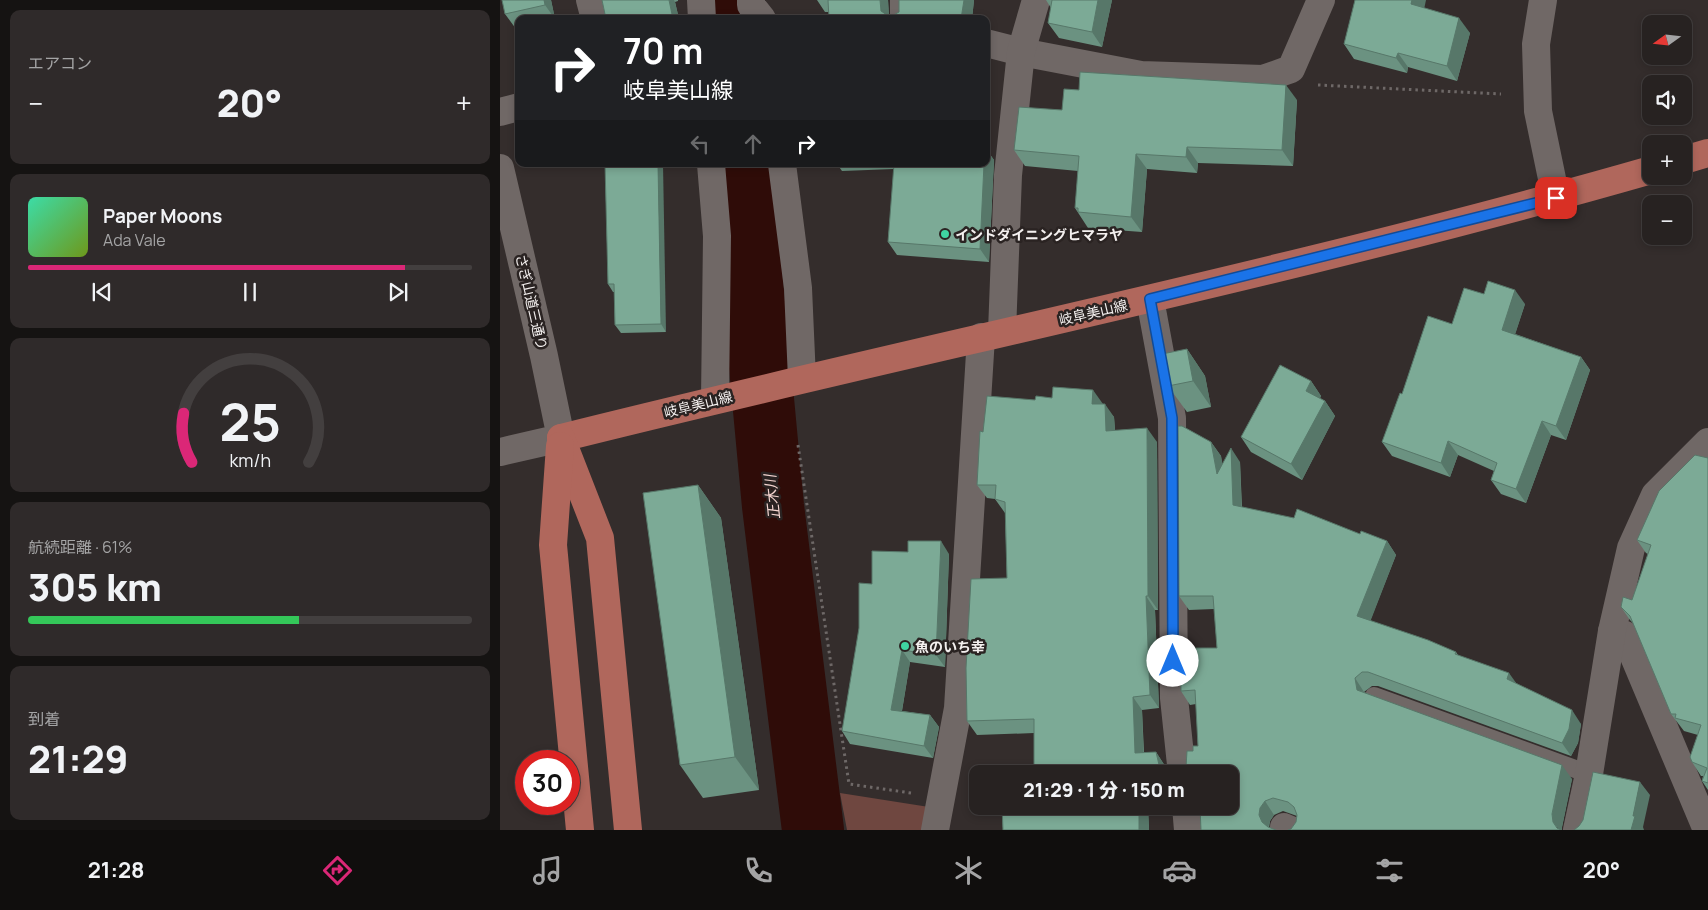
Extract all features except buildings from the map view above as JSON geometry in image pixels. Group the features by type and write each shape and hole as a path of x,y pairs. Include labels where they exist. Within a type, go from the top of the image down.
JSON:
{"main road":[{"path":"1692,157 1708,152"},
{"name":"岐阜美山線","path":"561,438 723,397 1150,299 1556,198 1642,173"},
{"path":"561,438 553,545 580,830"},
{"path":"561,438 600,538 628,830"}],"street":[{"path":"590,0 594,15"},
{"path":"701,0 702,15"},
{"path":"751,0 751,5 759,15"},
{"path":"935,830 958,708 991,334 1008,176 1022,52 1036,0"},
{"path":"990,44 1141,75 1263,79 1291,69 1321,0"},
{"path":"1544,0 1536,44 1538,111 1556,198"},
{"path":"500,112 515,108"},
{"path":"711,167 717,236 723,397"},
{"path":"782,167 798,288 794,381"},
{"name":"さぎ山道三通り","path":"500,168 561,438"},
{"path":"1150,299 1172,418 1174,698 1181,765"},
{"path":"500,452 561,438"},
{"path":"1577,830 1589,774 1612,631 1631,548 1655,495 1708,442"},
{"path":"1612,631 1625,635 1707,830"},
{"path":"1187,815 1188,830"}],"lane":[{"path":"899,0 899,15"},
{"path":"1374,696 1589,774"}],"path":[{"path":"1291,69 1306,85 1501,94"},
{"path":"798,445 849,784 941,798"}],"shaded area":[{"path":"840,793 929,807 925,830 847,830"}],"waterway":[{"name":"正木川","path":"730,0 730,15"},
{"name":"正木川","path":"741,167 773,506 813,830"}],"place":[{"name":"インドダイニングヒマラヤ","path":"945,234"},
{"name":"魚のいち幸","path":"905,646"}],"route":[{"path":"1173,661 1172,418 1150,299 1556,198"}]}
